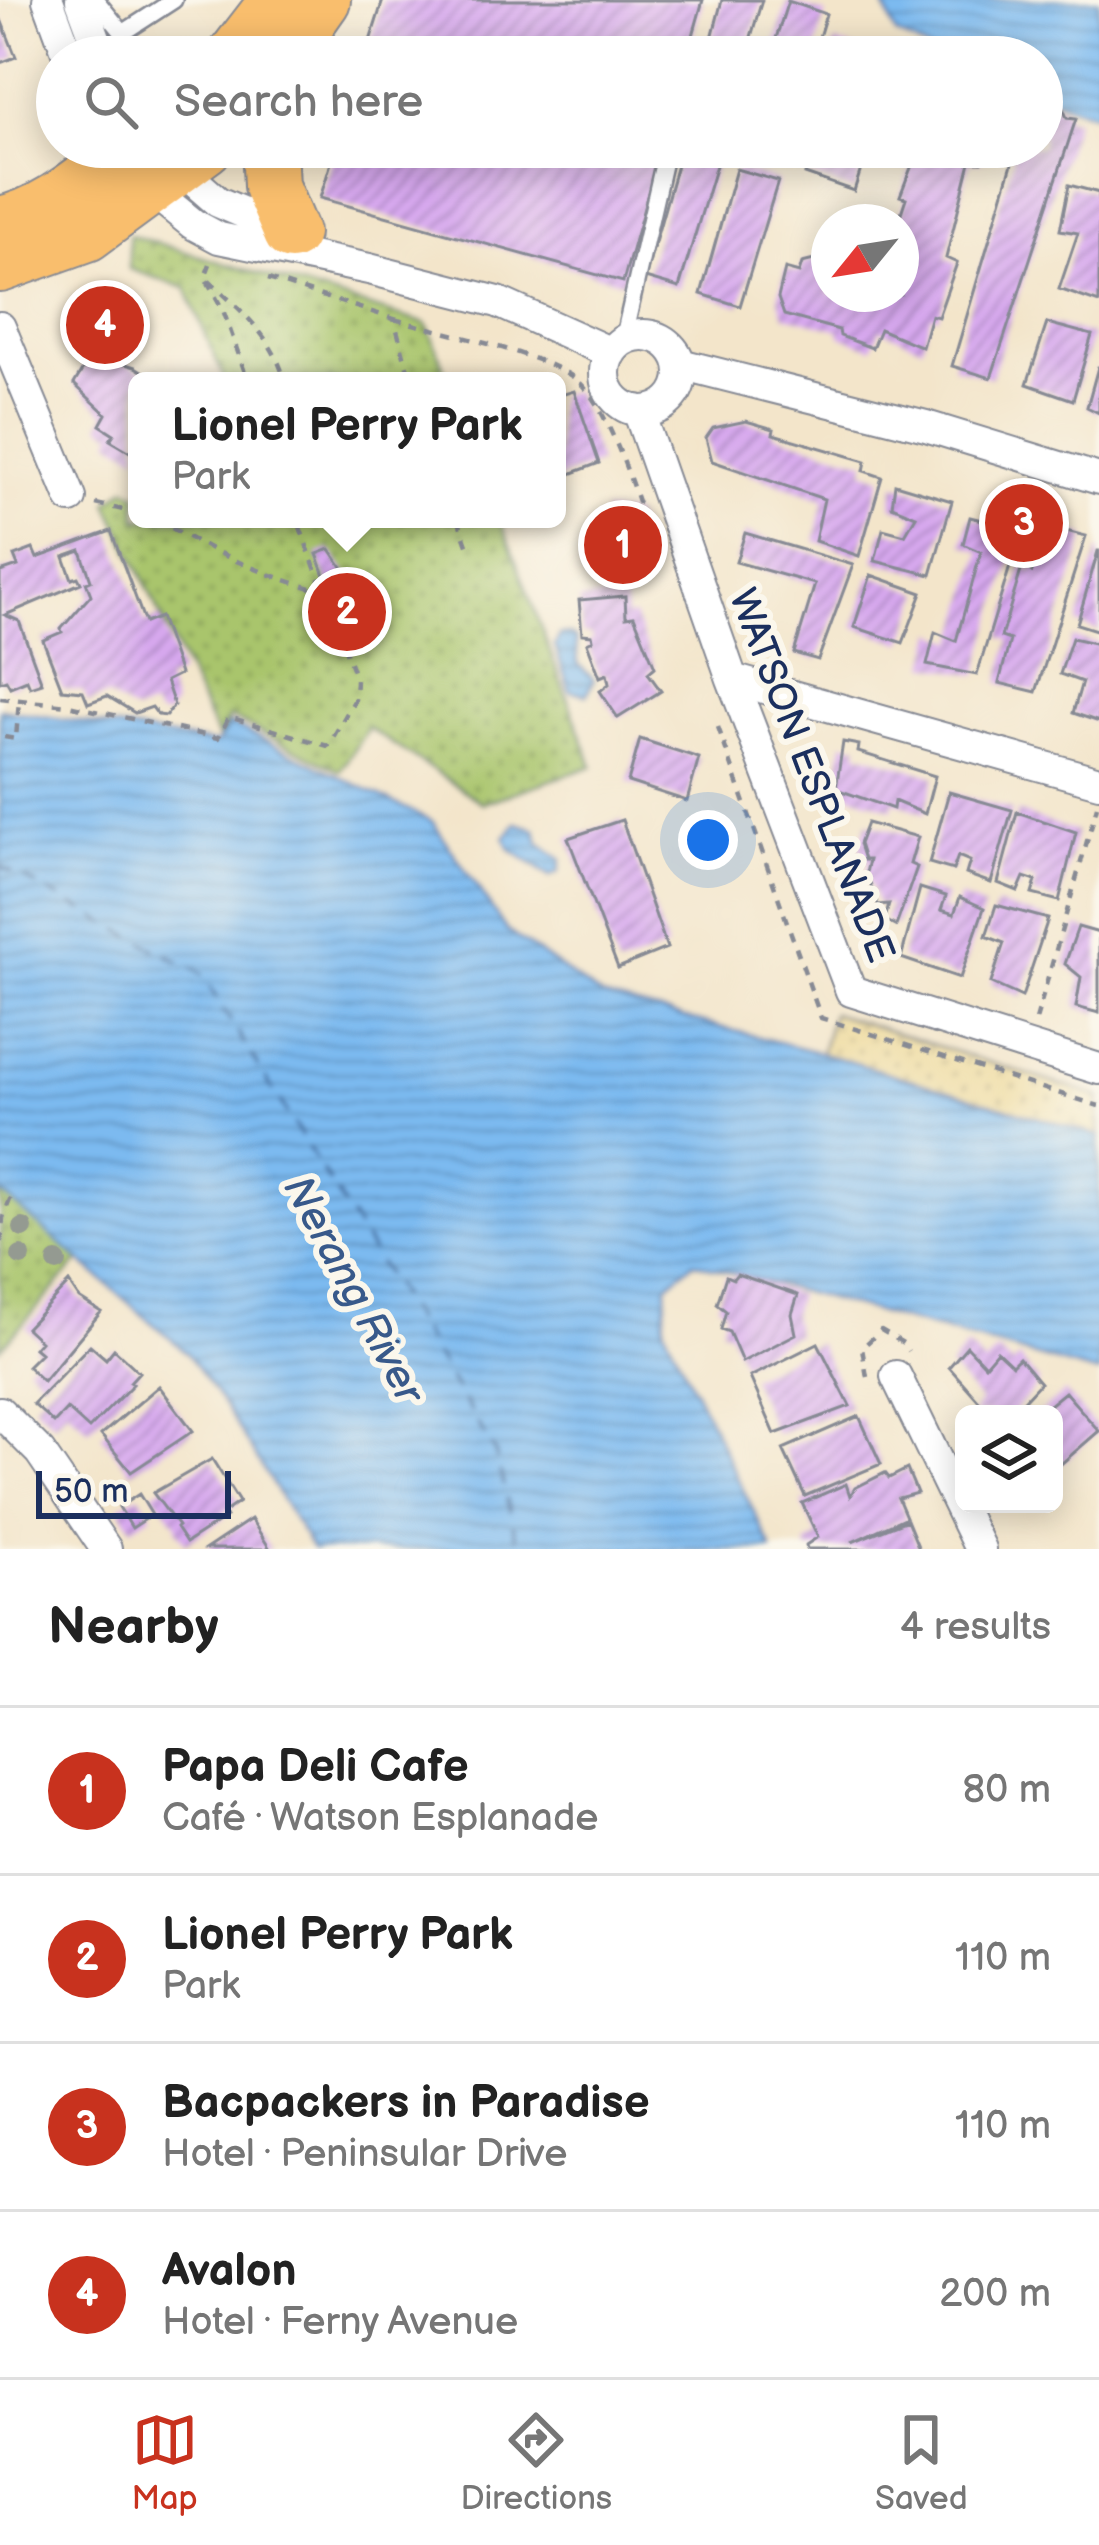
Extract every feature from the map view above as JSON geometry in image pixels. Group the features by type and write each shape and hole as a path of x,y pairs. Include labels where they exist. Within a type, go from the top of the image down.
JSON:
{"highway":[{"path":"0,224 18,220 126,168"},
{"path":"0,265 86,235 142,168"},
{"path":"270,168 271,186 291,233"}],"street":[{"path":"48,0 62,36"},
{"path":"81,0 95,36"},
{"path":"159,168 219,238 498,302 617,346 638,335 660,338 680,364 682,374 675,394 659,407 638,410 619,401 608,384 617,346"},
{"path":"166,168 234,211 369,269"},
{"path":"0,327 71,498"},
{"path":"680,364 926,426 1099,479"},
{"name":"WATSON ESPLANADE","path":"638,410 731,679 851,991 1099,1069"},
{"path":"731,679 1099,782"},
{"path":"896,1376 980,1549"},
{"path":"0,1412 40,1452 106,1549"}],"lane":[{"path":"96,0 124,36"},
{"path":"123,33 173,0"},
{"path":"617,346 662,168"}],"path":[{"path":"219,238 205,277 223,310 245,372"},
{"path":"257,276 394,319 409,372"},
{"path":"205,277 255,322 282,372"},
{"path":"71,498 128,511"},
{"path":"171,528 267,576 322,590"},
{"path":"0,698 68,705 218,738 229,717 328,746 355,699 356,679 300,528"},
{"path":"461,528 469,550"},
{"path":"4,737 16,740 19,700"},
{"path":"1032,1032 1099,801"},
{"path":"0,1260 4,1208 12,1194"}],"sand":[{"path":"832,1013 1099,1097 1099,1136 821,1053"}],"green space":[{"path":"129,235 427,324 446,372 221,372 186,288 129,269"},
{"path":"128,489 128,528 503,528 593,766 483,803 368,728 340,771 229,717 218,738 108,503"},
{"path":"0,1192 81,1259 0,1349"}],"water":[{"path":"882,0 1099,0 1099,116 1063,103 1063,36 896,34"},
{"path":"560,635 576,639 578,664 594,680 587,694 570,691 555,646"},
{"name":"Nerang River","path":"0,709 216,744 230,724 432,821 507,931 602,997 821,1053 1099,1136 1099,1374 694,1262 667,1285 664,1327 772,1549 312,1549 186,1352 0,1192"},
{"path":"516,823 536,829 539,843 561,859 559,872 550,876 510,849 505,838"}],"building":[{"path":"383,0 703,0 693,36 372,36"},
{"path":"722,0 762,0 751,36 713,36"},
{"path":"788,1 826,14 819,36 777,36"},
{"path":"0,17 16,57 0,63"},
{"path":"1063,108 1067,118 1076,119 1063,159"},
{"path":"329,168 655,168 623,282 320,198"},
{"path":"676,168 715,168 679,288 645,278"},
{"path":"806,168 861,168 854,191 805,174"},
{"path":"911,168 968,168 946,258 957,263 938,317 931,315 922,347 880,329 872,348 840,336 839,330 784,315 778,298 785,269 799,273 802,263 811,261 811,312 919,312 919,204 904,204 906,198 900,196"},
{"path":"1011,168 1060,168 991,378 952,366"},
{"path":"736,169 778,181 740,306 701,294"},
{"path":"1069,185 1099,193 1099,303 1059,289 1078,233 1060,230"},
{"path":"1047,323 1092,335 1073,400 1027,384"},
{"path":"92,354 143,372 128,372 128,451 110,440 114,434 100,425 106,414 74,384"},
{"path":"1099,367 1099,413 1087,407"},
{"path":"574,391 599,463 566,476 566,393"},
{"path":"746,421 774,429 773,434 866,461 864,471 882,477 859,556 815,541 824,499 712,461 706,438 713,428"},
{"path":"895,484 952,501 931,575 875,561 883,529 905,535 916,516 892,506"},
{"path":"603,511 633,514 655,565 599,555"},
{"path":"970,517 1021,530 977,675 927,665 935,632 956,641 981,552 963,544"},
{"path":"1046,526 1086,536 1036,692 999,683 1010,640 1001,637 1023,564 1032,572"},
{"path":"111,531 145,623 160,617 180,674 166,681 174,705 166,716 152,707 135,713 107,696 88,703 83,691 62,689 43,640 62,632 91,595 81,551 64,557 72,579 78,577 81,583 5,615 19,621 42,683 30,687 27,680 10,687 6,680 0,682 0,572 18,566 14,556 33,549 37,558"},
{"path":"745,533 853,565 818,660 794,653 815,584 736,562"},
{"path":"330,549 355,586 331,591 317,554"},
{"path":"1099,551 1099,631 1077,624"},
{"path":"871,575 922,593 903,643 854,627"},
{"path":"625,596 626,617 634,616 655,667 648,673 661,691 618,718 600,691 609,684 607,674 600,677 587,643 592,635 582,634 579,600"},
{"path":"1072,638 1099,644 1099,722 1073,713 1082,682 1060,674"},
{"path":"640,739 699,758 687,801 628,782"},
{"path":"843,742 859,745 858,752 935,776 925,814 894,801 893,809 836,789"},
{"path":"949,792 1012,810 991,883 966,874 970,861 958,856 953,870 929,863"},
{"path":"1017,812 1076,832 1059,901 1032,894 1036,881 1024,877 1018,891 998,883"},
{"path":"622,820 667,948 618,968 568,838"},
{"path":"867,823 918,837 910,864 917,867 896,926 885,920 889,904 878,905 866,873 869,860 864,860 859,844"},
{"path":"920,888 946,896 941,910 954,914 960,897 984,908 960,978 901,958"},
{"path":"996,905 1048,919 1022,997 991,983 1004,943 986,936"},
{"path":"1078,927 1099,933 1099,1013 1076,1007 1081,977 1065,964"},
{"path":"737,1274 798,1295 792,1314 796,1334 742,1362 729,1332 721,1329 726,1311 717,1304 726,1276 733,1279"},
{"path":"69,1283 79,1298 101,1312 43,1381 27,1366 40,1353 34,1348 40,1341 26,1328"},
{"path":"818,1343 850,1406 775,1434 750,1377"},
{"path":"90,1345 106,1359 114,1349 139,1372 89,1429 67,1409 54,1423 33,1404"},
{"path":"967,1346 985,1365 997,1351 1012,1365 1019,1358 1040,1383 1019,1405 978,1405 980,1402 949,1367"},
{"path":"159,1386 193,1431 131,1472 101,1435"},
{"path":"1065,1392 1099,1431 1063,1462 1063,1405 1049,1405"},
{"path":"859,1416 881,1464 805,1496 783,1449"},
{"path":"212,1459 239,1502 223,1513 226,1517 186,1543 153,1493"},
{"path":"907,1469 917,1493 898,1498 906,1517 852,1542 907,1520 919,1549 807,1549 818,1537 802,1503 846,1484 850,1496 855,1488 885,1473 889,1478"},
{"path":"139,1494 152,1515 132,1528 119,1507"},
{"path":"251,1519 270,1549 206,1549"}],"ferry route":[{"path":"0,866 201,973 495,1452 519,1549"}],"place":[{"name":"Avalon","path":"105,325"},
{"name":"Bacpackers in Paradise","path":"1024,523"},
{"name":"Papa Deli Cafe","path":"623,545"},
{"name":"Lionel Perry Park","path":"347,612"}]}
